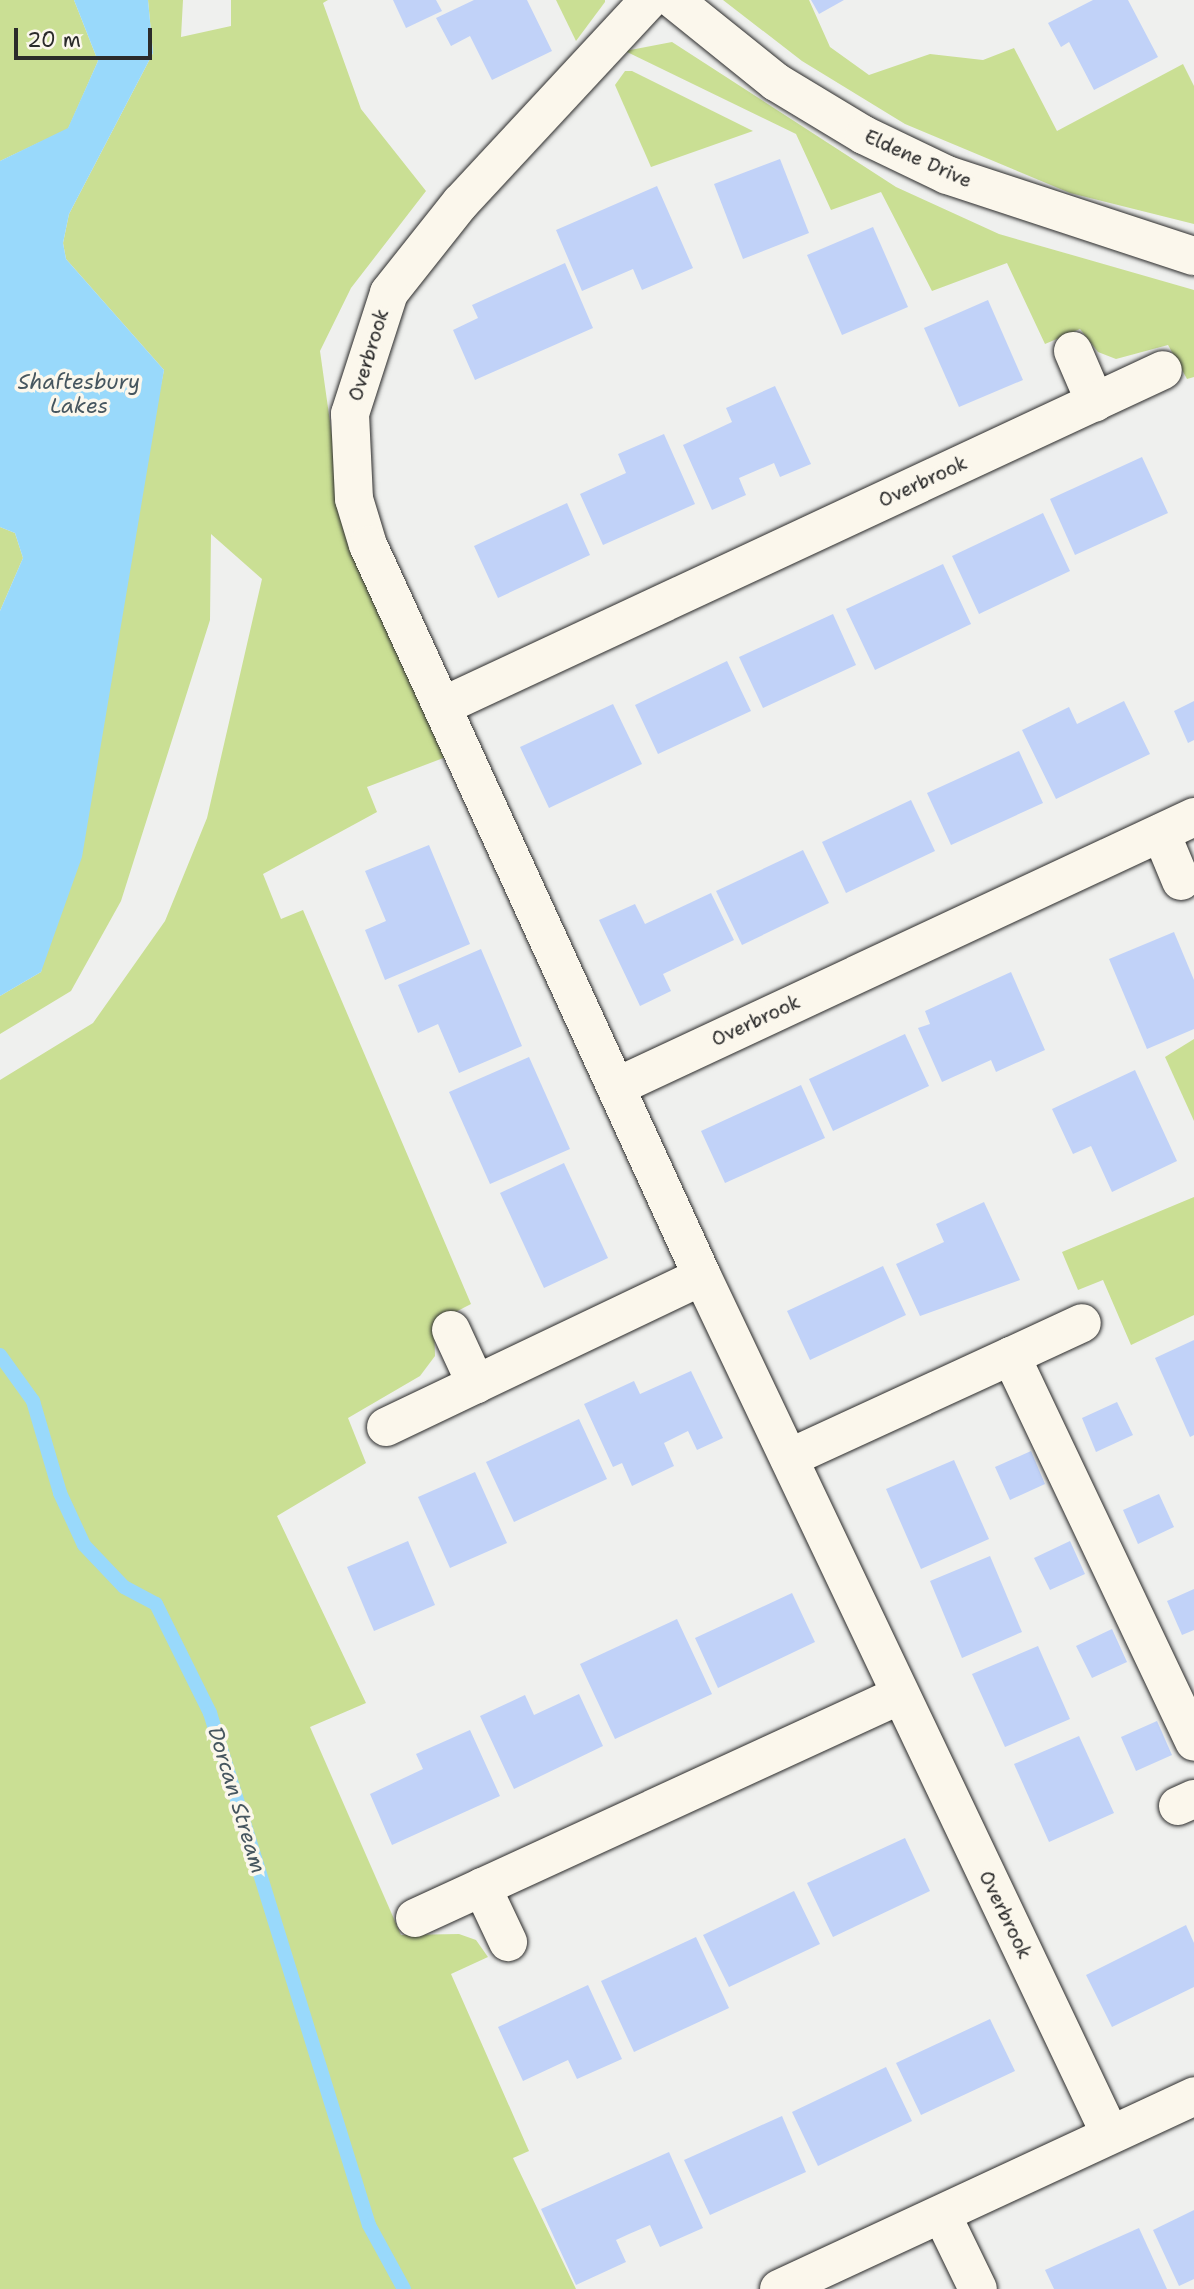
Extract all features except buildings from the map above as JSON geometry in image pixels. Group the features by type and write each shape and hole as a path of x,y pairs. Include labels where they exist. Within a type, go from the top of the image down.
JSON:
{"street":[{"name":"Overbrook","path":"649,0 411,261 374,326 351,414 349,473 368,545 445,705 702,1276 898,1696 1110,2134"},
{"name":"Eldene Drive","path":"674,0 776,82 864,135 947,174 1194,256"},
{"path":"1073,351 1096,402"},
{"name":"Overbrook","path":"445,705 1163,370"},
{"name":"Overbrook","path":"618,1086 1177,825 1181,881"},
{"path":"386,1427 702,1276"},
{"path":"789,1458 1082,1324"},
{"path":"451,1330 476,1384"},
{"path":"1012,1356 1194,1742"},
{"path":"415,1918 898,1696"},
{"path":"482,1887 508,1941"},
{"path":"779,2289 1194,2096"},
{"path":"942,2215 978,2289"}],"green space":[{"path":"0,0 74,0 98,61 68,129 0,161"},
{"path":"148,0 183,0 181,37 231,26 231,0 328,0 323,3 361,109 426,191 351,288 320,351 342,507 446,757 367,787 377,812 263,874 281,919 303,910 471,1304 434,1323 435,1356 420,1376 348,1418 366,1463 277,1516 366,1703 310,1727 401,1935 459,1934 476,1940 488,1957 451,1974 529,2151 513,2158 576,2289 0,2289 0,1080 93,1023 165,921 207,818 262,579 211,534 210,620 121,901 71,991 0,1034 0,996 41,972 164,370 66,259 63,243 69,214 153,53"},
{"path":"556,0 605,0 605,2 576,41"},
{"path":"723,0 809,0 830,47 869,75 930,54 983,60 1014,48 1057,131 1183,64 1194,86 1194,224 1070,193 905,124 802,61"},
{"path":"672,42 896,187 999,234 1194,290 1194,377 1187,379 1168,345 1116,359 1098,352 1080,329 1045,344 1007,263 932,291 881,192 831,210 796,134 625,51"},
{"path":"625,71 632,71 753,131 651,167 615,85"},
{"path":"0,527 15,533 23,558 0,611"},
{"path":"1194,1039 1194,1121 1165,1057"},
{"path":"1194,1197 1194,1315 1131,1345 1103,1280 1078,1290 1062,1252"}],"water":[{"name":"Shaftesbury Lakes","path":"74,0 148,0 153,53 69,214 63,243 66,259 164,370 82,857 41,972 0,996 0,611 23,558 15,533 0,527 0,161 68,128 98,61"}],"waterway":[{"name":"Dorcan Stream","path":"0,1355 33,1401 60,1493 84,1545 124,1587 156,1604 210,1713 369,2225 404,2289"}]}
